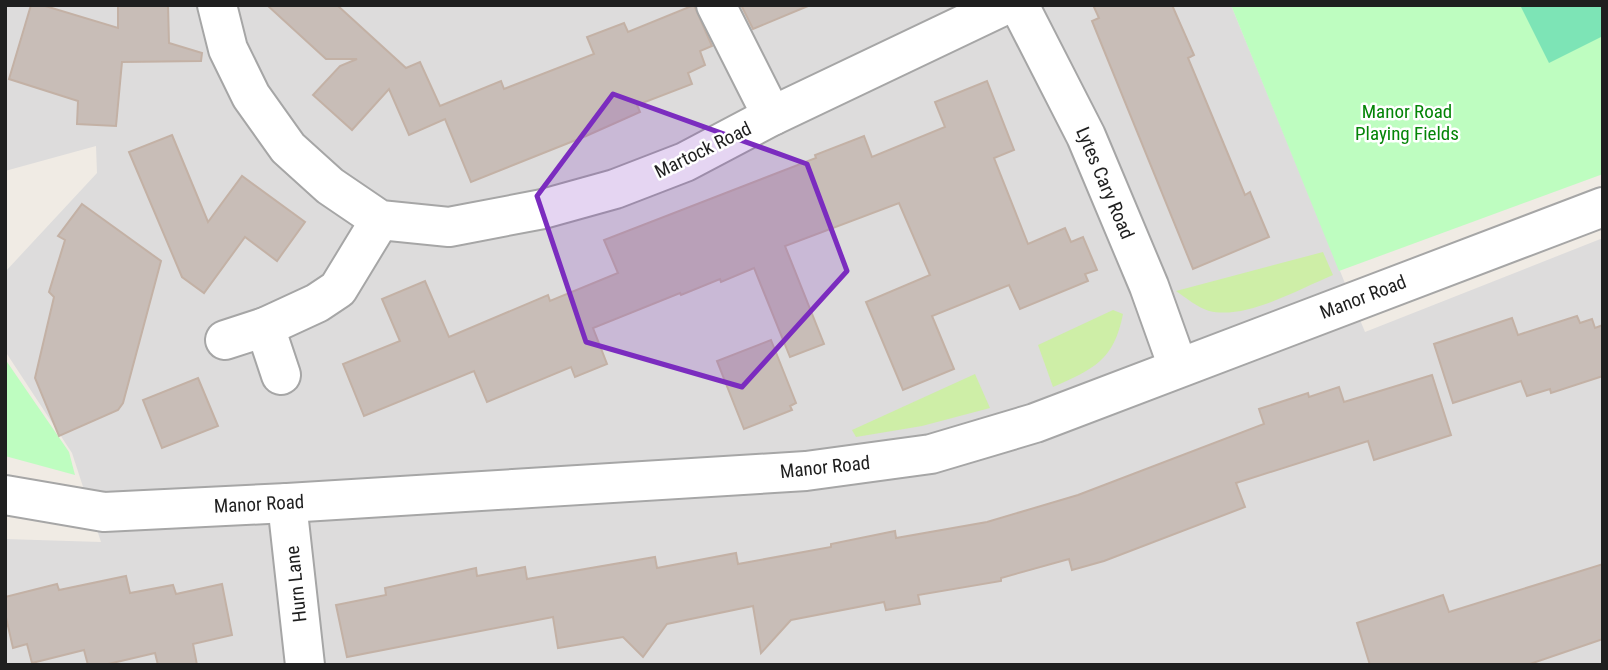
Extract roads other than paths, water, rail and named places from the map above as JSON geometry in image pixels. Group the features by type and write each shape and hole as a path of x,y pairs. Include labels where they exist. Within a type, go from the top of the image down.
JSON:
{"street":[{"name":"Martock Road","path":"217,5 228,49 251,96 288,148 330,186 380,220 449,226 543,209 615,189 685,162 772,116 1005,5"},
{"path":"716,5 772,116"},
{"name":"Lytes Cary Road","path":"1019,5 1086,136 1149,286 1178,367"},
{"name":"Manor Road","path":"5,495 104,512 806,471 931,454 1035,423 1603,206"},
{"path":"225,340 265,327 317,303 338,289 380,220"},
{"path":"265,327 281,375"},
{"name":"Hurn Lane","path":"287,503 305,665"}],"park label":[{"name":"Manor Road Playing Fields","path":"1407,122"}]}
